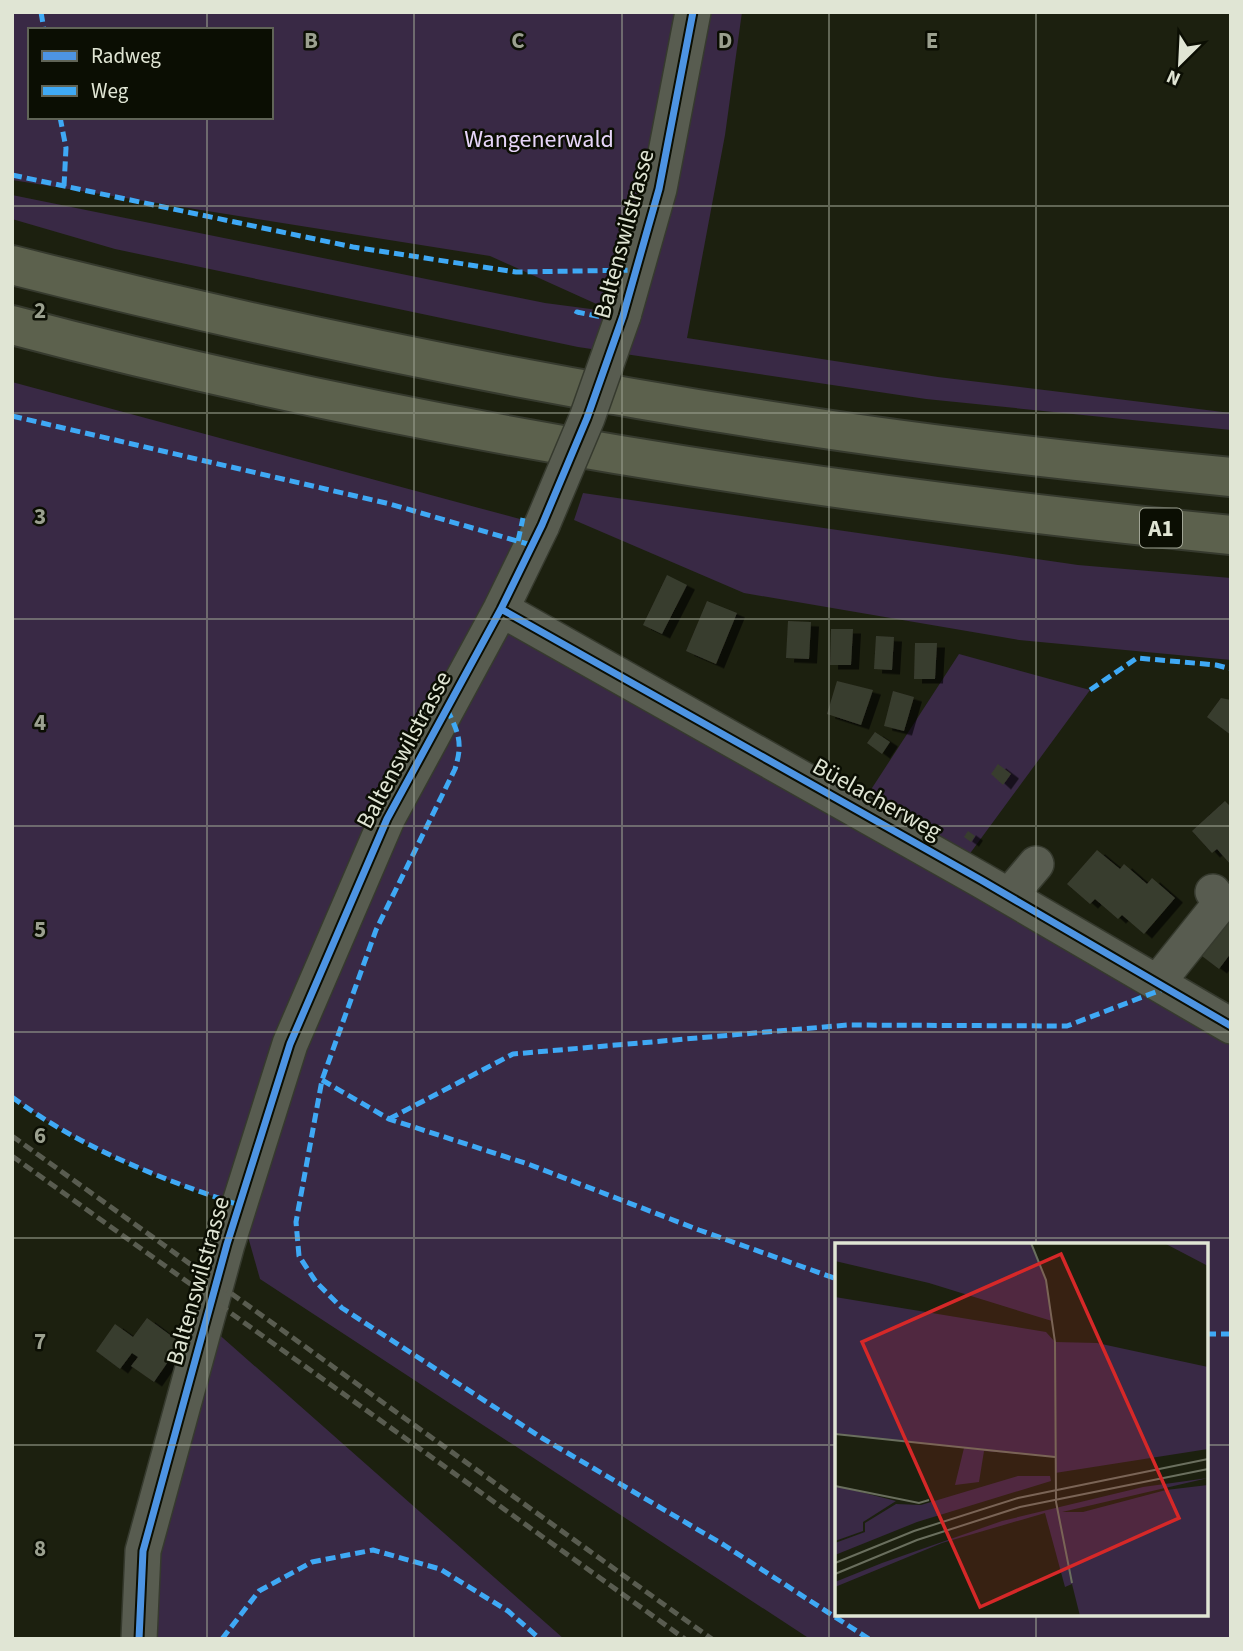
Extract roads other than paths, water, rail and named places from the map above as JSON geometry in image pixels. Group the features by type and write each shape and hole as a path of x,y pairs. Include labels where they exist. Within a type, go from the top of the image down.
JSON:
{"highway":[{"name":"A1","path":"12,265 344,344 647,401 955,447 1231,477"},
{"name":"A1","path":"12,325 332,400 637,458 948,504 1231,535"}],"street":[{"name":"Baltenswilstrasse","path":"139,1639 143,1551 227,1244 290,1044 387,819 501,609 542,525 583,429 623,316 659,189 693,12"},
{"name":"Büelacherweg","path":"501,609 1009,896 1231,1026"},
{"path":"1009,896 1036,864"},
{"path":"1157,983 1221,903 1213,892"}],"railway":[{"path":"12,1136 712,1639"},
{"path":"12,1156 685,1639"}],"park label":[{"name":"Wangenerwald","path":"539,139"}]}
